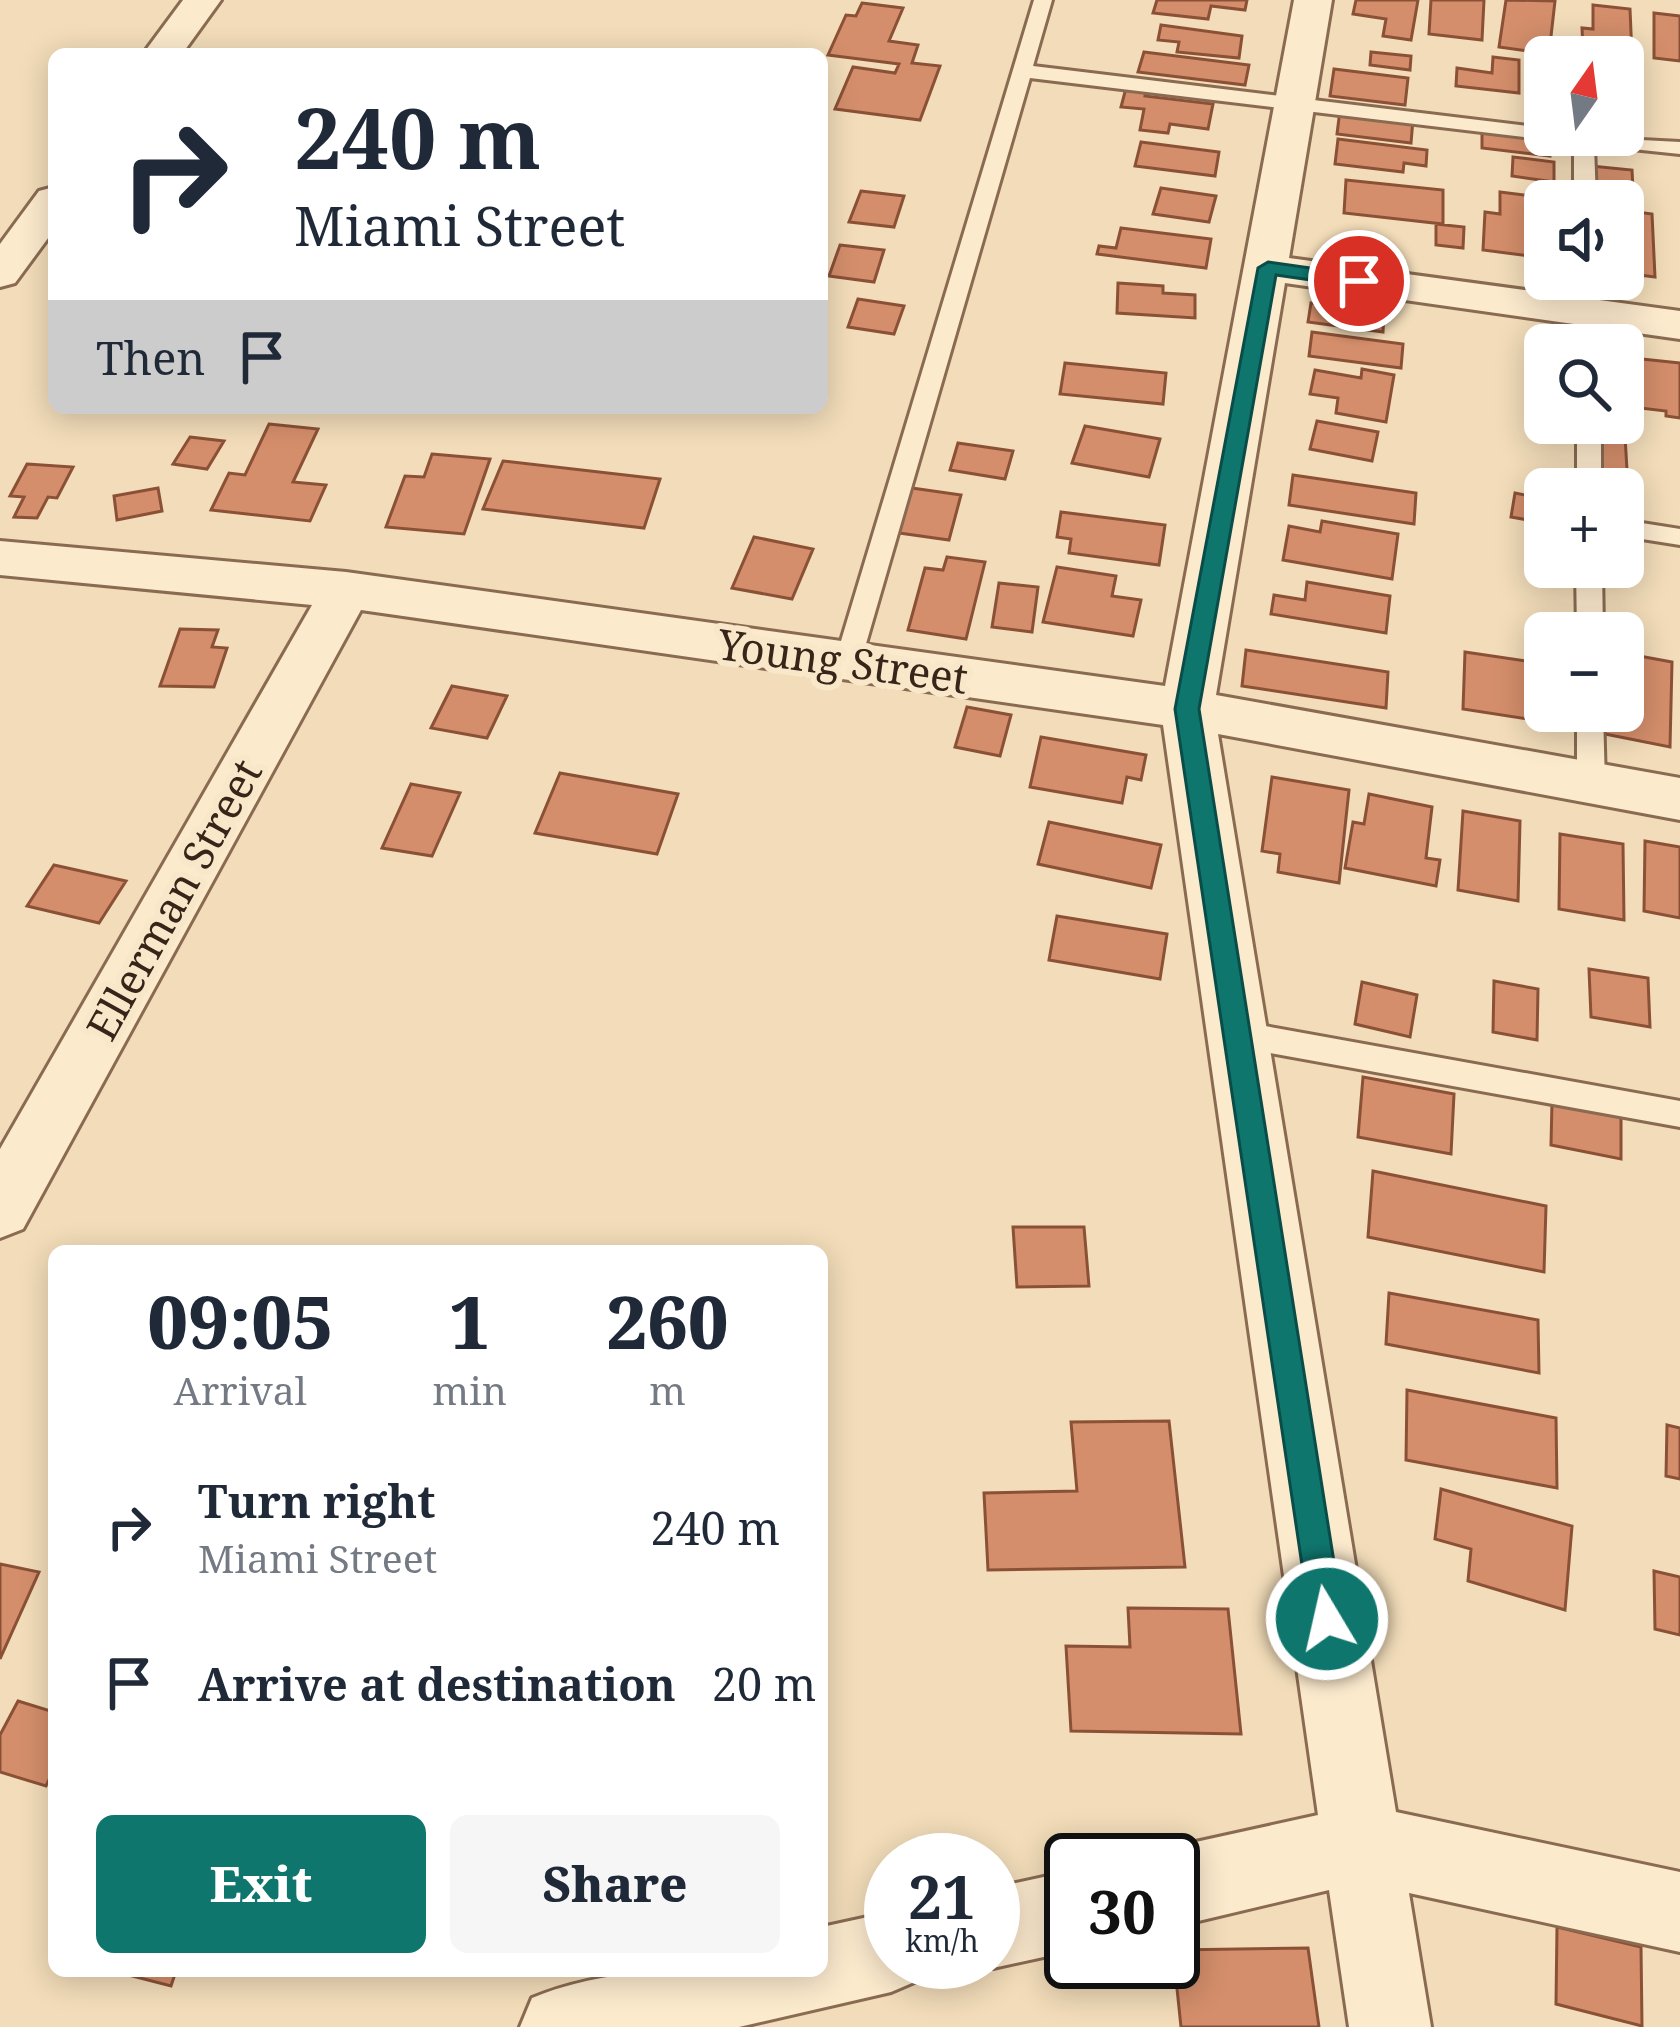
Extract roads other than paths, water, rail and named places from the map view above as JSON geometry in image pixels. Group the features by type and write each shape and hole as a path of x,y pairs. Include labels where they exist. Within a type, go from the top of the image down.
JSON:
{"street":[{"path":"166,48 202,0"},
{"path":"1313,0 1187,709 1390,2027"},
{"path":"0,274 48,208"},
{"path":"1268,268 1680,325"},
{"name":"Young Street","path":"0,558 346,590 1187,709 1680,799"},
{"name":"Ellerman Street","path":"0,1209 346,590"},
{"path":"1200,1881 1361,1844 1680,1912"},
{"path":"828,1966 864,1958"},
{"path":"561,2027 780,1977"}],"lane":[{"path":"848,661 1042,0"},
{"path":"1022,70 1524,131"},
{"path":"1644,144 1680,148"},
{"path":"1644,531 1680,537"},
{"path":"1590,732 1591,784"},
{"path":"1237,1034 1680,1114"}]}
